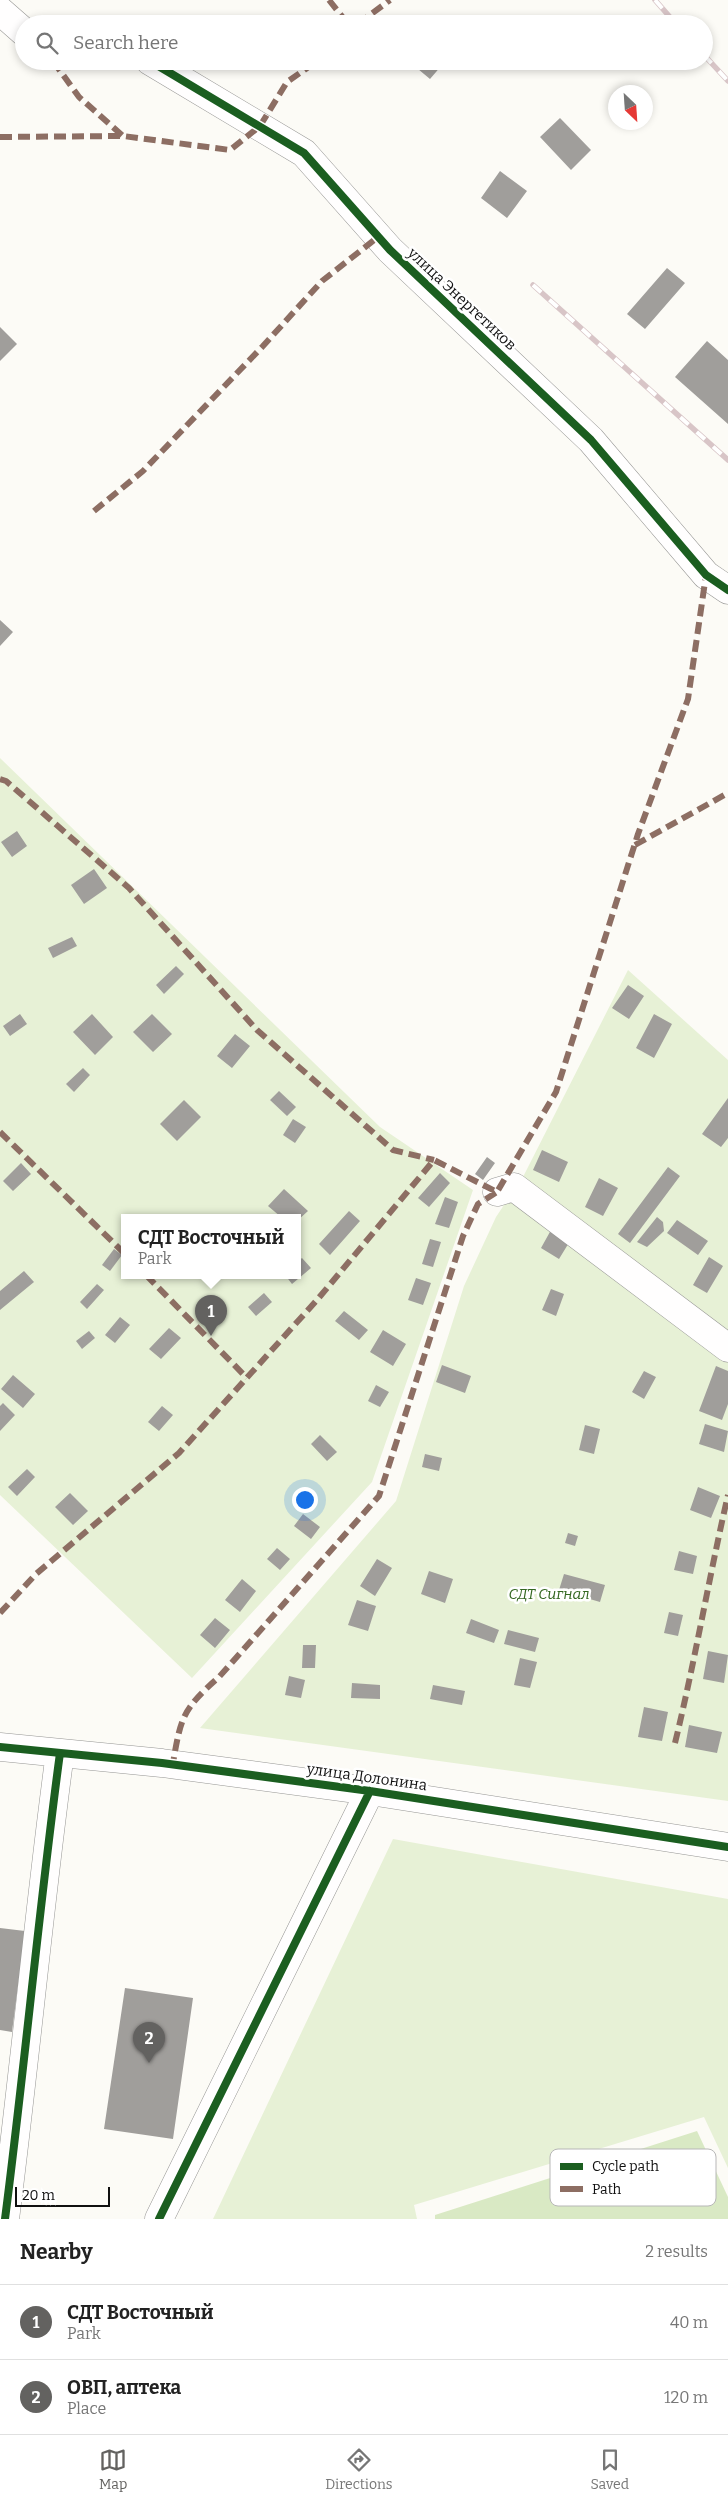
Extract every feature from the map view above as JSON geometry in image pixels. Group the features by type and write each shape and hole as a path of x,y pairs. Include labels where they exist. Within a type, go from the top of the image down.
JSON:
{"street":[{"path":"0,11 15,24"},
{"name":"улица Энергетиков","path":"165,70 304,153 390,250 591,440 706,575 728,590"},
{"path":"497,1192 514,1187 728,1348"},
{"name":"улица Долонина","path":"0,1747 162,1763 370,1791 728,1847"},
{"path":"5,2219 25,2066 42,1889 60,1753"},
{"path":"159,2219 370,1791"}],"green space":[{"path":"0,758 380,1127 473,1190 372,1482 192,1678 0,1495"},
{"name":"СДТ Сигнал","path":"628,970 728,1060 728,1801 200,1728 396,1501 464,1286 496,1217 524,1175"},
{"path":"393,1839 728,1899 728,2168 704,2117 599,2149 550,2149 550,2164 414,2205 417,2219 213,2219"},
{"path":"697,2131 705,2149 641,2149"},
{"path":"716,2171 728,2197 728,2219 435,2219 435,2215 550,2178 550,2206 716,2206"}],"building":[{"path":"419,70 438,70 430,79"},
{"path":"560,118 591,150 571,170 540,137"},
{"path":"500,171 527,191 507,218 481,198"},
{"path":"667,268 685,283 645,329 627,314"},
{"path":"0,327 17,344 0,361"},
{"path":"707,341 728,360 728,424 675,377"},
{"path":"0,620 13,632 0,646"},
{"path":"17,831 27,846 12,857 1,842"},
{"path":"94,869 107,888 84,904 71,885"},
{"path":"72,937 77,946 53,958 48,948"},
{"path":"176,966 184,974 164,994 156,985"},
{"path":"628,985 644,996 629,1019 612,1008"},
{"path":"20,1014 27,1024 10,1036 3,1026"},
{"path":"92,1014 113,1037 95,1055 73,1032"},
{"path":"152,1014 172,1034 153,1052 133,1032"},
{"path":"654,1014 672,1024 654,1058 636,1048"},
{"path":"235,1034 250,1046 232,1068 217,1056"},
{"path":"83,1068 90,1075 74,1092 66,1084"},
{"path":"279,1091 296,1107 287,1116 270,1100"},
{"path":"728,1098 728,1138 721,1147 702,1134"},
{"path":"184,1100 201,1117 177,1141 160,1124"},
{"path":"293,1119 306,1127 295,1143 283,1135"},
{"path":"542,1150 568,1162 559,1182 533,1170"},
{"path":"487,1157 495,1163 483,1180 475,1174"},
{"path":"21,1163 31,1174 13,1191 3,1181"},
{"path":"668,1167 680,1176 630,1243 618,1234"},
{"path":"440,1173 450,1183 429,1207 418,1198"},
{"path":"599,1178 618,1188 603,1216 585,1207"},
{"path":"284,1189 308,1211 301,1217 301,1214 277,1214 268,1206"},
{"path":"445,1197 458,1202 449,1228 435,1224"},
{"path":"349,1211 360,1221 330,1255 319,1244"},
{"path":"657,1217 663,1222 664,1231 647,1247 637,1242"},
{"path":"677,1220 708,1241 698,1255 667,1233"},
{"path":"551,1230 570,1241 559,1259 541,1248"},
{"path":"430,1239 441,1242 433,1267 422,1264"},
{"path":"114,1249 121,1254 110,1271 102,1265"},
{"path":"709,1257 723,1266 707,1293 693,1285"},
{"path":"301,1259 311,1268 301,1276"},
{"path":"24,1271 34,1282 0,1310 0,1291"},
{"path":"416,1278 431,1283 423,1305 408,1300"},
{"path":"288,1279 298,1279 292,1284"},
{"path":"97,1284 104,1290 87,1309 80,1302"},
{"path":"551,1289 564,1294 556,1316 542,1310"},
{"path":"264,1293 272,1302 256,1316 248,1307"},
{"path":"344,1311 368,1330 359,1340 335,1321"},
{"path":"120,1317 130,1325 115,1343 105,1335"},
{"path":"169,1328 181,1338 161,1359 149,1349"},
{"path":"383,1330 406,1344 393,1366 370,1352"},
{"path":"89,1331 95,1338 82,1349 76,1341"},
{"path":"442,1365 471,1376 465,1393 436,1382"},
{"path":"716,1366 728,1371 728,1404 722,1420 699,1411"},
{"path":"644,1371 656,1377 644,1399 632,1392"},
{"path":"13,1375 35,1394 23,1408 1,1389"},
{"path":"376,1385 389,1392 380,1407 368,1401"},
{"path":"3,1403 15,1415 0,1431 0,1406"},
{"path":"162,1406 173,1415 159,1431 148,1422"},
{"path":"705,1424 728,1431 724,1452 699,1444"},
{"path":"585,1425 600,1429 594,1454 579,1450"},
{"path":"320,1435 337,1452 327,1461 311,1444"},
{"path":"425,1454 442,1458 439,1471 422,1467"},
{"path":"27,1469 35,1477 17,1496 8,1487"},
{"path":"698,1487 720,1496 711,1518 690,1510"},
{"path":"70,1493 88,1511 73,1525 55,1507"},
{"path":"303,1514 320,1527 311,1539 294,1526"},
{"path":"568,1533 578,1536 575,1546 565,1543"},
{"path":"277,1548 290,1559 280,1570 267,1559"},
{"path":"679,1551 697,1556 693,1574 674,1570"},
{"path":"377,1559 392,1568 375,1596 360,1586"},
{"path":"429,1571 453,1579 445,1603 421,1594"},
{"path":"564,1574 605,1585 600,1602 559,1590"},
{"path":"242,1579 256,1591 240,1612 225,1600"},
{"path":"357,1600 376,1606 368,1631 348,1625"},
{"path":"669,1612 683,1615 678,1636 664,1633"},
{"path":"215,1618 230,1630 215,1648 200,1635"},
{"path":"471,1619 499,1630 494,1643 466,1633"},
{"path":"508,1630 539,1638 535,1652 504,1644"},
{"path":"303,1645 316,1645 315,1668 302,1668"},
{"path":"708,1651 728,1655 724,1683 703,1679"},
{"path":"520,1658 537,1662 530,1688 514,1685"},
{"path":"289,1676 305,1680 301,1698 285,1695"},
{"path":"352,1683 380,1685 380,1699 351,1698"},
{"path":"433,1685 465,1691 462,1705 430,1699"},
{"path":"644,1707 668,1712 662,1741 638,1737"},
{"path":"689,1725 722,1732 717,1753 685,1747"},
{"path":"0,1928 25,1931 12,2032 0,2030"},
{"path":"125,1988 193,1998 173,2139 104,2129"}],"railway":[{"path":"655,0 668,15"},
{"path":"713,65 728,81"},
{"path":"533,285 728,460"}],"marked path":[{"path":"329,0 341,15"},
{"path":"370,15 390,0"},
{"path":"60,70 79,97 123,136"},
{"path":"0,137 123,136 230,150 260,126 287,82 304,70"},
{"path":"94,511 143,471 263,346 322,281 378,237"},
{"path":"0,1613 36,1574 179,1453 317,1300 434,1160 497,1192 556,1092 638,834 688,699 706,575"},
{"path":"0,779 6,781 129,888 257,1030 393,1150 434,1160"},
{"path":"635,845 728,793"},
{"path":"0,1132 121,1250"},
{"path":"167,1763 173,1763 178,1734 186,1714 198,1697 219,1677 379,1496 463,1236 478,1204 497,1192"},
{"path":"150,1279 247,1378"},
{"path":"675,1743 728,1495"}],"cycle path":[{"path":"165,70 304,153 390,250 591,440 706,575 728,590"},
{"path":"0,1747 162,1763 370,1791 728,1847"},
{"path":"5,2219 60,1753"},
{"path":"159,2219 370,1791"}],"place":[{"name":"СДТ Восточный","path":"211,1336"},
{"name":"ОВП, аптека","path":"149,2063"}]}
